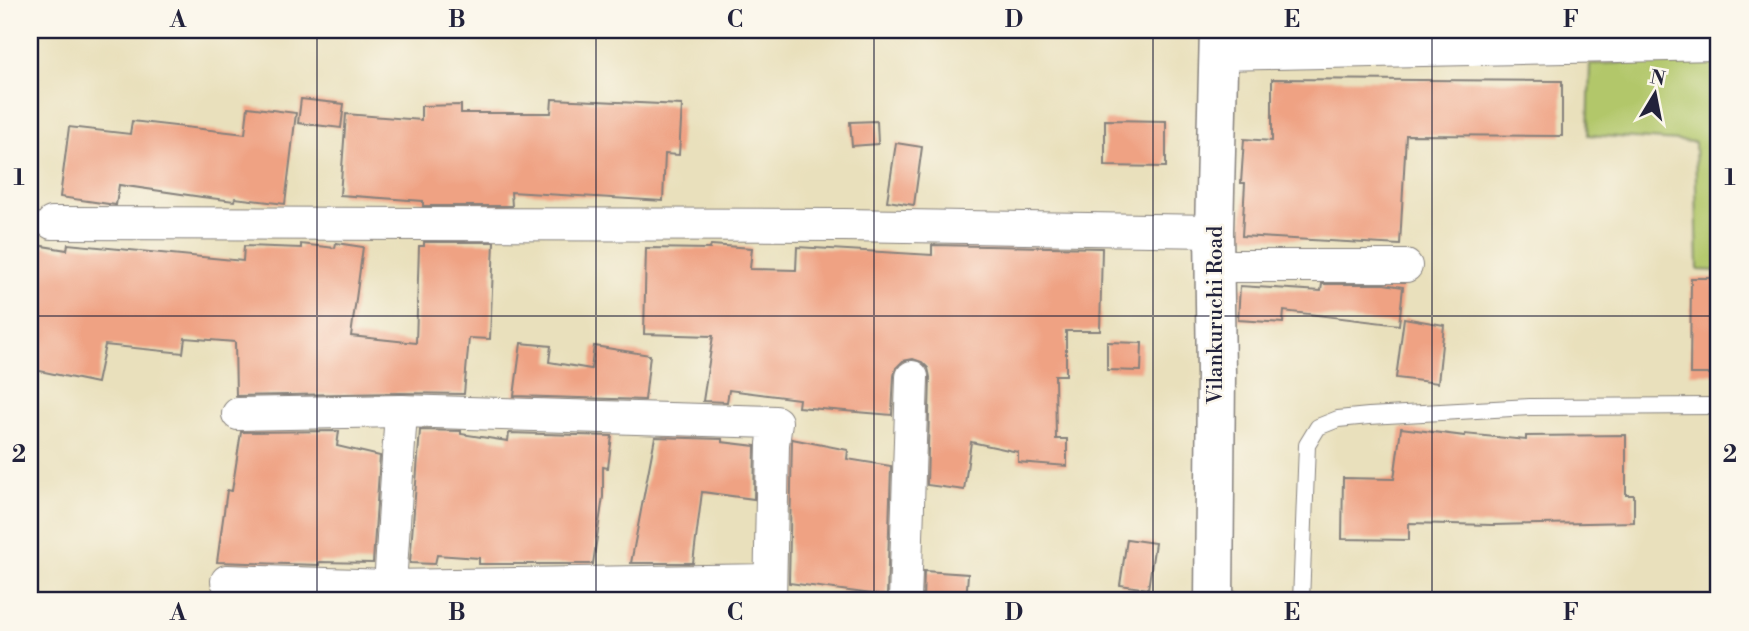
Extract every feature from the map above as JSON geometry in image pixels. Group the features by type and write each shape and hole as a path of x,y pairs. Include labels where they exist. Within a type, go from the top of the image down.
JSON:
{"main road":[{"name":"Vilankuruchi Road","path":"1214,600 1214,248 1219,42"}],"street":[{"path":"1219,42 1667,37 1719,44"},
{"path":"52,223 844,225 1214,248 1406,265"},
{"path":"905,601 912,377"},
{"path":"390,594 401,411"},
{"path":"227,581 390,594 770,590 776,422 401,411 238,414"}],"lane":[{"path":"1301,601 1307,445 1318,427 1338,419 1369,416 1530,407 1719,406"},
{"path":"1214,600 1266,601"}],"green space":[{"path":"1719,60 1719,271 1698,270 1695,142 1588,135 1590,64"}],"building":[{"path":"1272,79 1562,81 1562,136 1406,135 1400,245 1242,236 1244,139 1272,141"},
{"path":"301,99 344,104 341,128 298,123"},
{"path":"552,99 682,105 679,155 665,154 663,201 511,192 512,206 423,206 423,201 340,195 346,114 421,120 421,106 461,105 461,113 551,113"},
{"path":"248,107 296,113 285,204 235,198 234,201 119,185 116,205 60,197 69,127 130,134 132,121 245,134"},
{"path":"1105,120 1166,121 1166,167 1105,166"},
{"path":"877,121 878,144 852,146 850,122"},
{"path":"896,143 922,147 914,205 887,201"},
{"path":"424,242 494,242 490,339 469,338 464,394 236,396 235,342 185,338 183,353 105,345 97,383 30,369 30,244 67,250 68,244 243,261 244,246 301,248 301,244 335,248 336,243 363,247 351,336 416,343 419,246 424,246"},
{"path":"711,245 752,248 750,269 796,270 797,247 932,255 932,245 1102,248 1100,331 1066,331 1066,375 1055,375 1056,439 1067,439 1067,466 1018,462 1018,452 971,442 964,490 927,485 930,377 928,368 913,359 903,361 896,368 892,415 798,407 799,399 729,390 727,402 703,401 713,336 644,334 646,248 710,249"},
{"path":"1691,278 1719,278 1719,374 1690,374"},
{"path":"1322,284 1384,284 1403,287 1399,325 1284,311 1283,323 1238,320 1240,286 1321,291"},
{"path":"1404,318 1444,325 1438,383 1396,378"},
{"path":"1107,342 1142,343 1141,371 1107,370"},
{"path":"521,343 551,346 549,362 591,369 594,346 650,355 645,400 514,396"},
{"path":"1401,428 1526,440 1526,436 1626,435 1626,495 1634,495 1634,522 1492,525 1409,523 1409,540 1342,539 1343,478 1394,479"},
{"path":"420,430 461,431 461,434 508,441 509,433 612,436 608,468 603,467 603,497 593,564 479,564 479,558 437,555 435,564 410,563"},
{"path":"339,431 337,446 380,456 373,563 319,562 319,565 217,562 227,490 232,491 241,432"},
{"path":"655,437 722,439 722,442 755,446 754,499 702,492 693,563 631,563"},
{"path":"792,439 848,450 847,459 891,466 887,596 789,583"},
{"path":"1127,539 1155,543 1148,589 1120,585"},
{"path":"924,571 968,574 966,601 923,601"}]}
